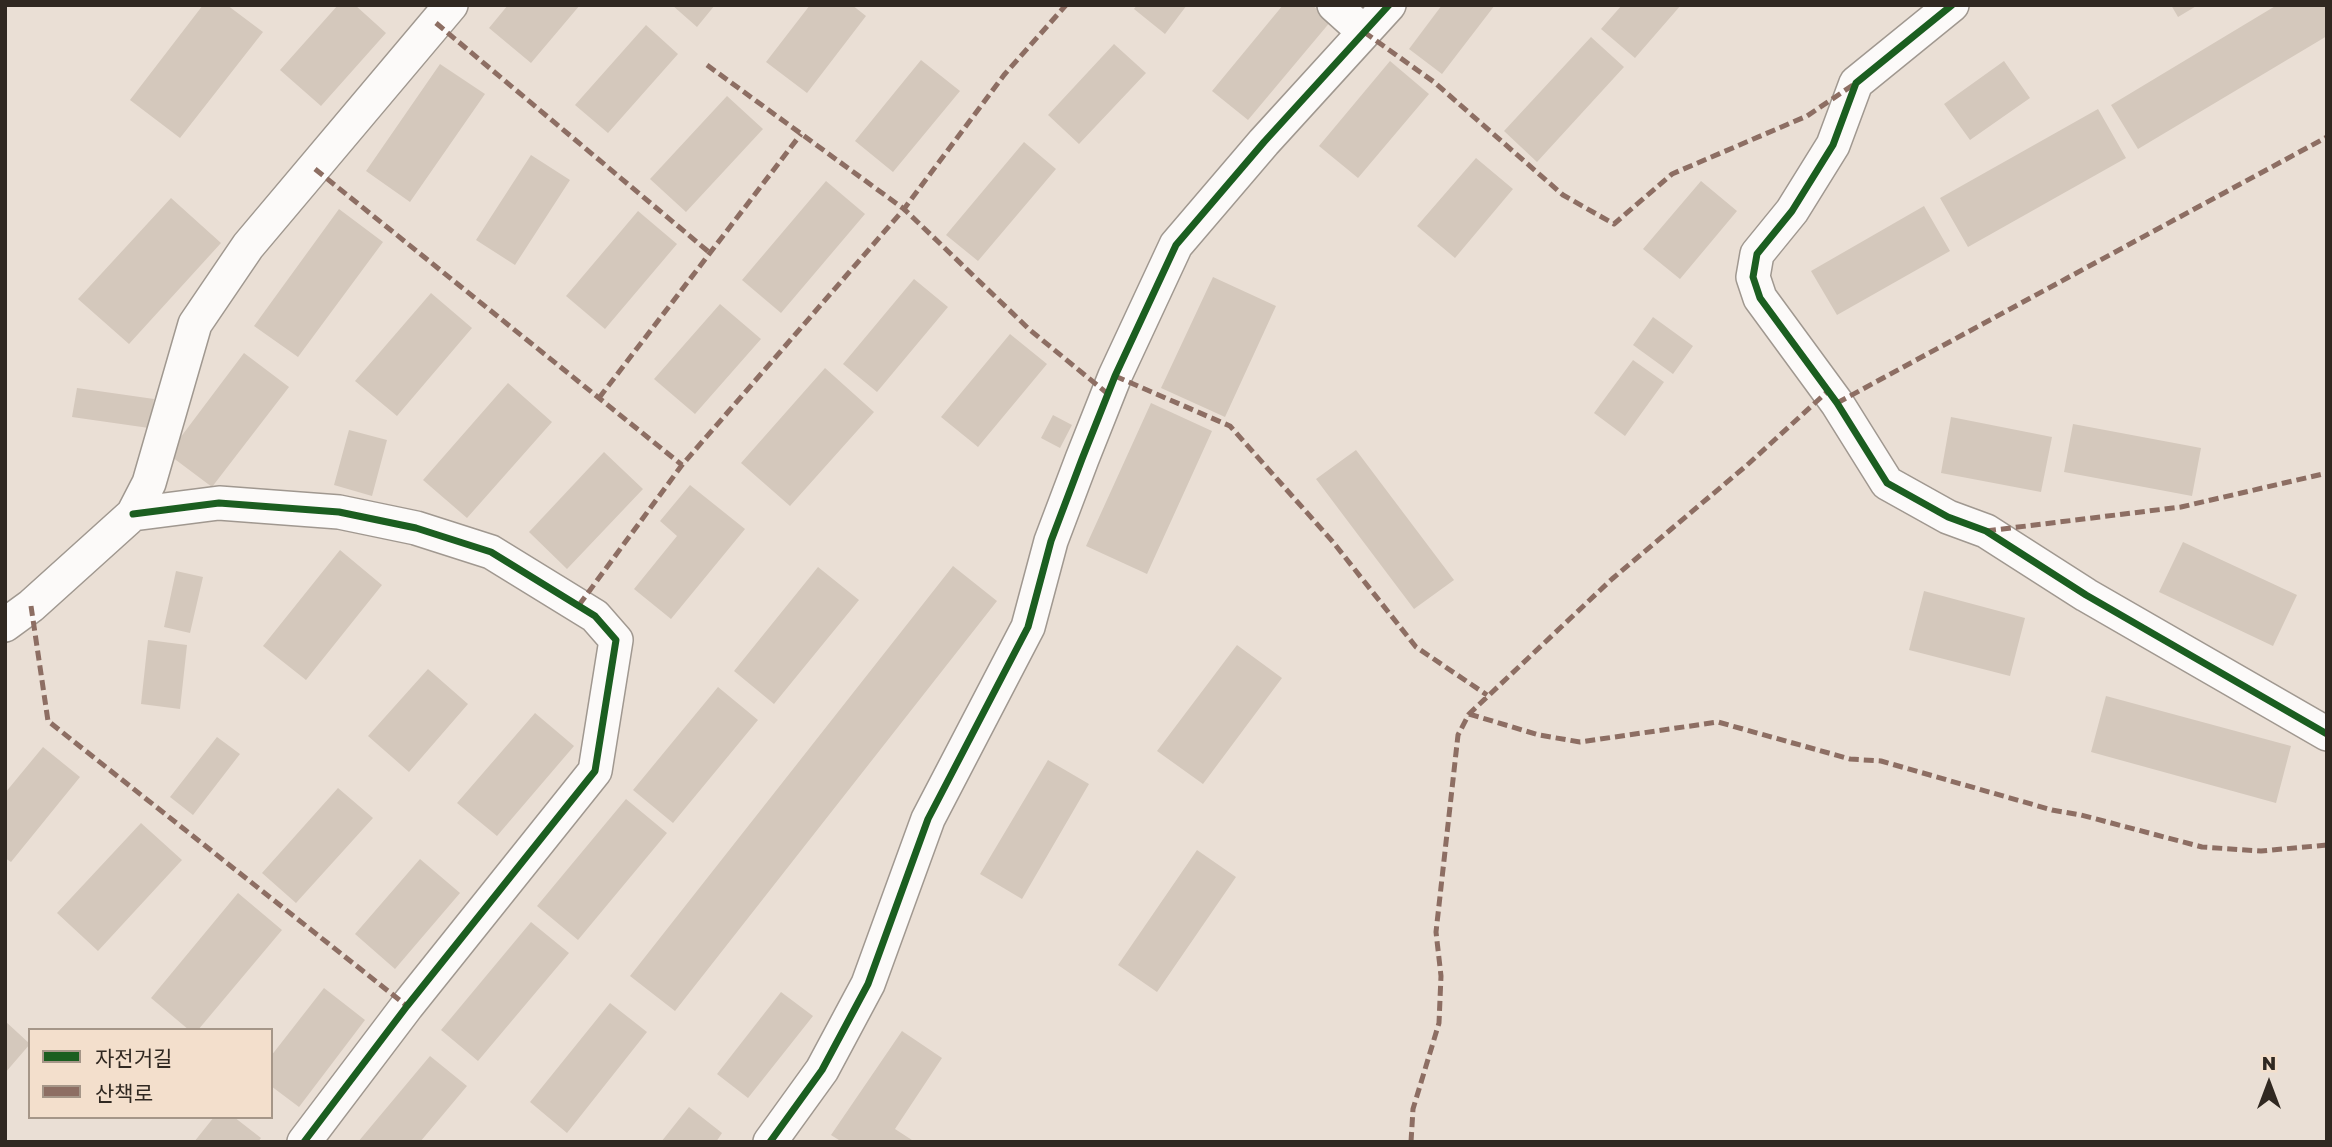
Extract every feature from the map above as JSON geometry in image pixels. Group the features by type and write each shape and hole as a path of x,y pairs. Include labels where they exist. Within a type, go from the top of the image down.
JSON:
{"street":[{"path":"5,625 32,606 133,514 149,483 195,324 248,246 451,5"},
{"path":"1334,5 1364,32"},
{"path":"770,1142 822,1070 868,984 928,819 1028,627 1051,541 1082,458 1115,376 1176,245 1389,5"},
{"path":"1952,5 1856,83 1833,145 1792,211 1757,254 1753,277 1760,298 1837,403 1887,483 1948,517 1986,531 2085,595 2327,734"},
{"path":"133,514 219,503 339,512 416,528 491,552 595,616 616,640 595,771 407,1006 304,1142"}],"building":[{"path":"203,5 227,5 263,32 180,138 130,100"},
{"path":"338,5 355,5 386,33 321,106 280,70"},
{"path":"508,5 580,5 531,63 489,28"},
{"path":"672,5 715,5 697,27"},
{"path":"810,5 852,5 866,16 807,93 766,62"},
{"path":"1137,5 1187,5 1165,34 1134,9"},
{"path":"1283,5 1312,5 1331,21 1248,120 1212,91"},
{"path":"1442,5 1495,5 1442,74 1409,49"},
{"path":"1622,5 1681,5 1635,58 1601,29"},
{"path":"2171,5 2198,5 2178,17"},
{"path":"2277,5 2325,5 2327,36 2138,149 2111,105"},
{"path":"646,25 678,54 608,133 575,105"},
{"path":"1591,37 1624,67 1537,162 1504,131"},
{"path":"1114,44 1146,73 1079,144 1048,115"},
{"path":"921,60 960,91 893,172 855,141"},
{"path":"1390,61 1429,94 1358,178 1319,146"},
{"path":"2004,61 2030,98 1970,140 1944,104"},
{"path":"440,64 485,94 410,202 366,171"},
{"path":"727,96 763,129 686,212 650,179"},
{"path":"2098,109 2126,158 1968,247 1940,198"},
{"path":"1024,142 1056,169 978,261 946,235"},
{"path":"531,155 570,180 515,265 476,240"},
{"path":"1476,158 1513,189 1455,258 1417,226"},
{"path":"826,181 865,214 781,313 742,280"},
{"path":"1701,181 1737,211 1680,279 1643,249"},
{"path":"171,198 221,243 129,344 78,299"},
{"path":"1924,206 1950,251 1837,315 1811,271"},
{"path":"339,209 383,242 298,357 254,326"},
{"path":"638,211 677,244 605,329 566,296"},
{"path":"1213,277 1276,306 1225,417 1161,388"},
{"path":"914,279 948,307 877,392 843,364"},
{"path":"431,293 472,328 397,416 355,381"},
{"path":"720,304 761,339 695,414 654,379"},
{"path":"1653,317 1693,346 1673,374 1633,345"},
{"path":"1010,334 1047,364 978,447 941,417"},
{"path":"244,353 289,387 212,487 168,454"},
{"path":"1633,360 1664,382 1625,436 1594,413"},
{"path":"825,368 874,412 790,506 741,463"},
{"path":"508,383 552,422 467,518 423,480"},
{"path":"77,388 154,399 149,428 72,417"},
{"path":"1151,403 1212,431 1147,574 1086,546"},
{"path":"1053,415 1072,425 1060,448 1041,438"},
{"path":"1951,417 2052,437 2041,492 1941,473"},
{"path":"2073,424 2201,448 2192,496 2064,472"},
{"path":"349,430 387,440 372,496 334,485"},
{"path":"1356,450 1454,580 1414,609 1316,479"},
{"path":"604,452 643,489 567,569 529,532"},
{"path":"690,485 745,529 671,619 634,589 677,536 660,521"},
{"path":"2183,542 2297,595 2273,646 2159,592"},
{"path":"340,550 382,585 306,680 263,646"},
{"path":"953,566 997,601 675,1011 630,976"},
{"path":"818,567 859,600 774,704 734,671"},
{"path":"176,571 203,577 190,633 164,627"},
{"path":"1924,591 2025,618 2010,676 1909,650"},
{"path":"148,640 187,645 180,709 141,704"},
{"path":"1237,645 1282,678 1203,784 1157,751"},
{"path":"428,669 468,704 409,772 368,736"},
{"path":"718,687 758,720 673,823 633,790"},
{"path":"2106,696 2291,746 2276,803 2091,752"},
{"path":"535,713 574,746 497,836 457,803"},
{"path":"217,737 240,754 193,815 170,797"},
{"path":"43,747 80,777 11,862 5,858 5,793"},
{"path":"1048,760 1089,784 1022,899 980,874"},
{"path":"338,788 373,818 296,903 262,873"},
{"path":"626,799 667,833 578,940 537,906"},
{"path":"141,823 182,860 98,951 57,913"},
{"path":"1197,850 1236,877 1157,992 1118,965"},
{"path":"420,859 460,893 395,969 355,934"},
{"path":"238,893 282,930 200,1028 187,1028 151,998"},
{"path":"531,922 569,953 478,1061 441,1030"},
{"path":"324,988 365,1020 299,1107 273,1088 273,1053"},
{"path":"781,992 813,1016 748,1098 717,1074"},
{"path":"610,1003 647,1032 567,1133 530,1102"},
{"path":"5,1021 28,1042 28,1046 5,1073"},
{"path":"902,1031 942,1058 895,1129 915,1142 842,1142 831,1135"},
{"path":"430,1056 467,1086 420,1142 358,1142"},
{"path":"689,1107 722,1133 716,1142 661,1142"},
{"path":"212,1119 237,1119 261,1138 258,1142 194,1142"}],"marked path":[{"path":"579,605 682,465 904,209 1004,75 1066,5"},
{"path":"436,23 710,253"},
{"path":"1364,32 1434,82 1563,195 1614,224 1672,174 1807,116 1853,85"},
{"path":"707,65 904,209 1030,330 1108,394"},
{"path":"599,398 801,134"},
{"path":"1837,403 2327,137"},
{"path":"315,169 682,465"},
{"path":"1115,376 1230,426 1333,542 1416,647 1487,695"},
{"path":"1411,1142 1413,1109 1439,1023 1441,976 1436,932 1458,735 1469,714 1612,579 1746,466 1828,391"},
{"path":"1986,531 2181,507 2327,473"},
{"path":"31,606 48,721 407,1006"},
{"path":"1469,714 1539,735 1580,742 1718,722 1850,759 1881,761 2052,810 2202,847 2261,851 2327,845"}],"cycle path":[{"path":"770,1142 822,1070 868,984 928,819 1028,627 1051,541 1082,459 1115,376 1176,245 1264,142 1389,5"},
{"path":"1952,5 1856,83 1833,145 1792,211 1757,254 1753,277 1760,298 1837,403 1887,483 1948,517 1986,531 2086,595 2327,734"},
{"path":"133,514 219,503 339,512 416,528 491,552 595,616 616,640 595,771 407,1006 304,1142"}]}
